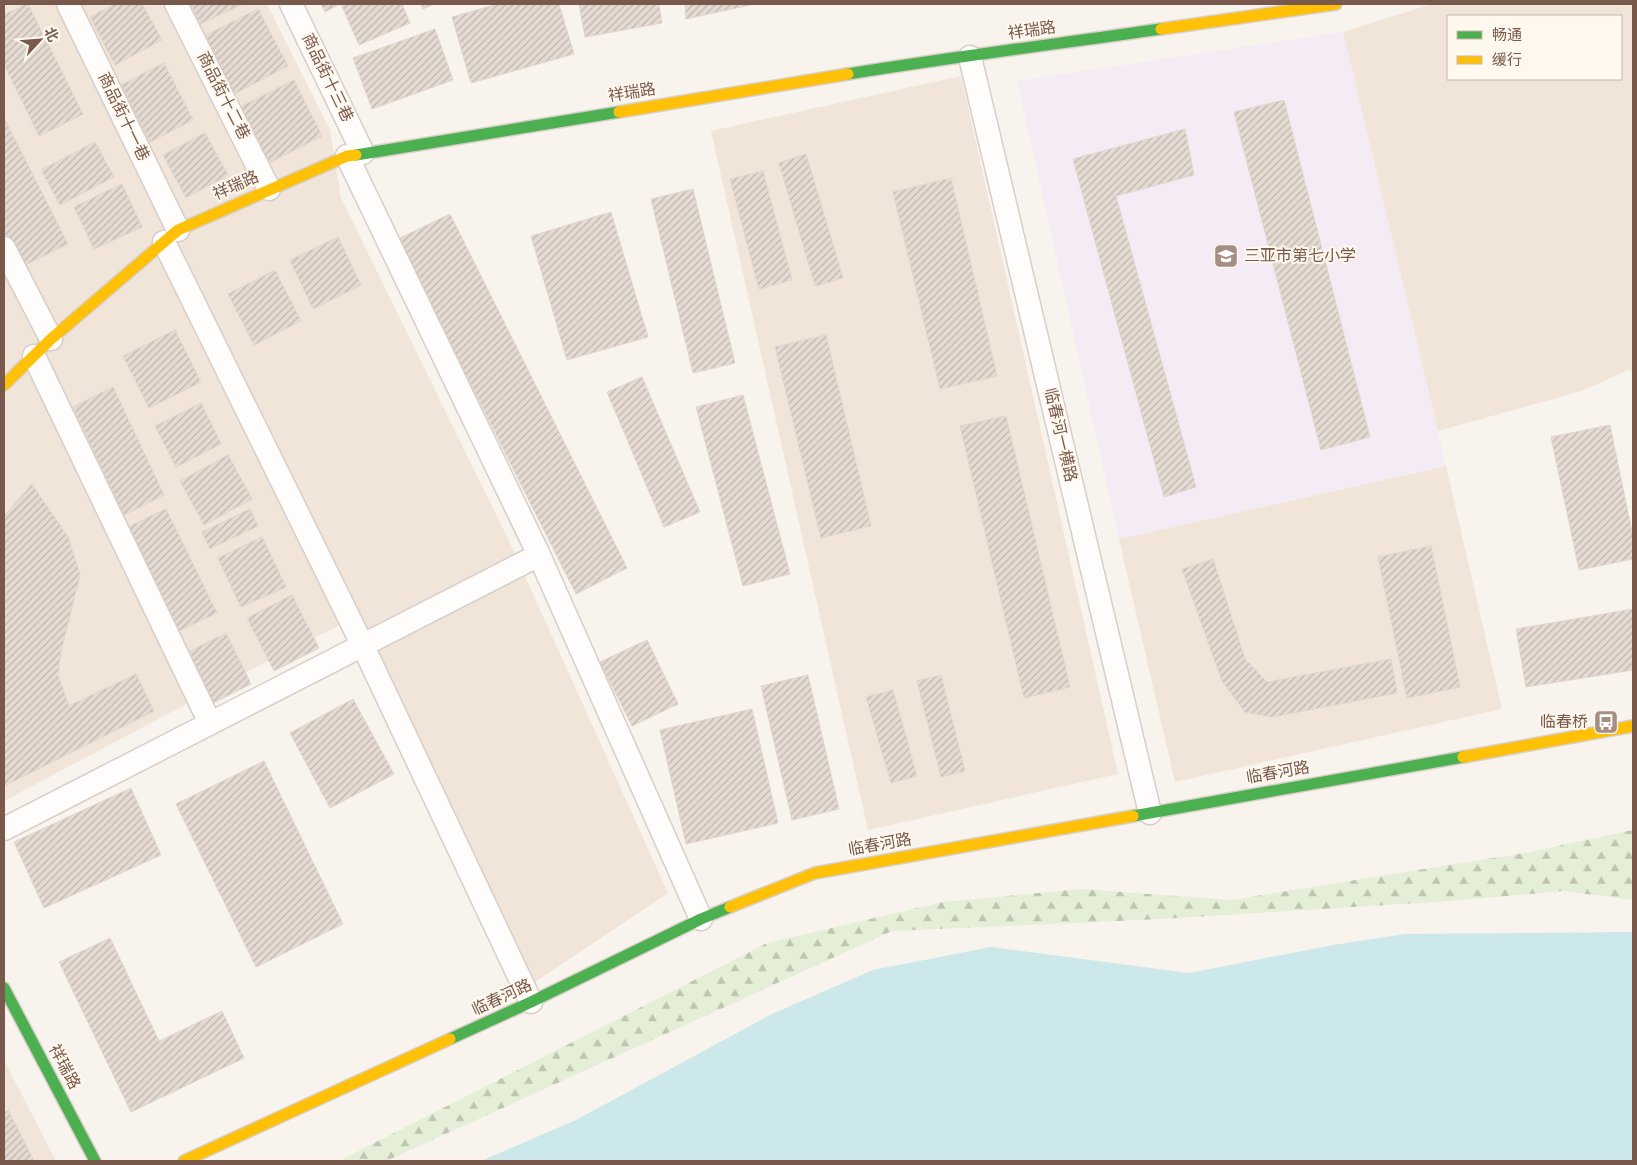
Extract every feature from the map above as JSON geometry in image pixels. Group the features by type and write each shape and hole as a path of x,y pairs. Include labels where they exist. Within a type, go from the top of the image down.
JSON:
{"street":[{"name":"商品街十一巷","path":"68,4 171,236 531,1002"},
{"name":"商品街十二巷","path":"176,4 269,189"},
{"name":"商品街十三巷","path":"291,4 355,154 539,555 702,918"},
{"name":"祥瑞路","path":"4,385 51,339 171,236 269,189 355,154 914,63 970,57 1336,4"},
{"name":"临春河一横路","path":"970,57 1150,813"},
{"path":"4,248 51,339"},
{"path":"34,356 210,723"},
{"path":"4,829 539,555"},
{"name":"临春河路","path":"184,1161 531,1002 702,918 815,873 1633,726"},
{"name":"祥瑞路","path":"4,988 94,1161"}],"shaded area":[{"path":"4,4 267,4 330,130 341,198 510,543 668,893 532,984 357,617 275,657 4,801"},
{"path":"1432,4 1633,4 1633,375 1630,369 1582,391 1438,431 1343,32"},
{"name":"三亚市第七小学","path":"1343,32 1446,466 1119,539 1017,81"},
{"path":"961,76 1118,774 868,830 711,131"},
{"path":"1446,466 1502,709 1175,782 1119,539"},
{"path":"4,1060 56,1161 4,1161"}],"green space":[{"path":"1633,830 1633,900 1564,891 1450,901 1161,919 892,931 386,1161 339,1161 767,943 943,902 1081,889 1231,900 1530,852"}],"water":[{"path":"1633,932 1633,1161 481,1161 576,1120 772,1014 873,970 991,947 1189,973 1333,945 1405,934"}],"building":[{"path":"28,4 83,114 39,136 4,64 4,15"},
{"path":"115,4 142,4 162,40 115,65 90,17"},
{"path":"191,4 243,4 200,24"},
{"path":"321,4 340,4 325,12"},
{"path":"341,4 402,4 410,23 359,45"},
{"path":"421,4 434,4 423,9"},
{"path":"498,4 559,4 574,54 471,83 452,17"},
{"path":"579,4 659,4 662,23 585,37"},
{"path":"685,4 755,4 686,19"},
{"path":"258,9 288,66 232,95 202,37"},
{"path":"435,29 453,80 372,109 353,58"},
{"path":"164,63 193,120 150,142 121,85"},
{"path":"294,80 322,136 269,163 240,107"},
{"path":"1284,100 1370,437 1321,450 1234,112"},
{"path":"4,118 68,244 21,267 4,233"},
{"path":"1185,129 1194,175 1116,196 1196,487 1164,497 1073,159"},
{"path":"205,133 228,175 186,198 163,155"},
{"path":"95,142 114,177 60,205 41,170"},
{"path":"806,154 843,278 815,286 779,163"},
{"path":"763,171 792,280 759,289 730,179"},
{"path":"951,178 997,376 940,389 893,192"},
{"path":"122,184 142,227 94,249 74,207"},
{"path":"693,189 735,363 693,373 651,199"},
{"path":"611,212 648,337 567,360 531,236"},
{"path":"450,214 627,568 576,594 398,239"},
{"path":"338,237 361,285 313,309 290,260"},
{"path":"275,270 301,321 254,345 228,294"},
{"path":"175,330 201,382 149,408 123,356"},
{"path":"826,335 871,526 821,538 775,347"},
{"path":"642,377 700,512 664,527 607,392"},
{"path":"113,387 164,495 124,515 73,407"},
{"path":"743,395 790,574 743,586 696,407"},
{"path":"201,403 221,444 176,467 155,426"},
{"path":"1006,416 1070,687 1024,698 960,426"},
{"path":"1610,425 1633,537 1633,559 1579,570 1551,437"},
{"path":"228,455 252,499 204,525 180,481"},
{"path":"32,484 68,537 80,575 61,652 58,675 69,706 136,674 154,711 4,786 4,516"},
{"path":"166,509 217,613 179,631 128,527"},
{"path":"250,509 258,526 210,549 202,532"},
{"path":"262,537 286,587 241,607 218,558"},
{"path":"1431,546 1460,687 1407,698 1378,557"},
{"path":"1213,559 1245,659 1267,682 1391,659 1397,693 1272,717 1245,712 1222,681 1182,569"},
{"path":"292,595 319,648 274,671 247,618"},
{"path":"1633,609 1633,670 1526,687 1516,629"},
{"path":"226,633 251,684 211,704 186,653"},
{"path":"647,640 678,704 632,726 600,662"},
{"path":"808,675 839,809 792,820 761,686"},
{"path":"941,675 965,771 941,777 917,681"},
{"path":"893,690 917,776 891,783 866,697"},
{"path":"353,699 394,774 330,808 290,733"},
{"path":"752,709 778,823 686,844 660,730"},
{"path":"264,761 343,924 256,967 176,804"},
{"path":"131,788 161,855 44,908 14,842"},
{"path":"110,938 159,1041 222,1011 244,1058 131,1112 59,962"},
{"path":"8,1110 34,1161 4,1161 4,1113"}],"traffic: fast":[{"path":"848,74 1161,29"},
{"path":"356,155 619,112"},
{"path":"1133,816 1463,757"},
{"path":"450,1039 531,1002 701,919 730,907"},
{"path":"4,988 95,1161"}],"traffic: slow":[{"path":"1161,29 1336,4"},
{"path":"619,112 848,74"},
{"path":"4,385 51,339 178,230 347,156 356,155"},
{"path":"1463,757 1633,726"},
{"path":"730,907 815,873 1133,816"},
{"path":"184,1161 450,1039"}],"place":[{"name":"三亚市第七小学","path":"1226,256"},
{"name":"临春桥","path":"1606,722"}]}
